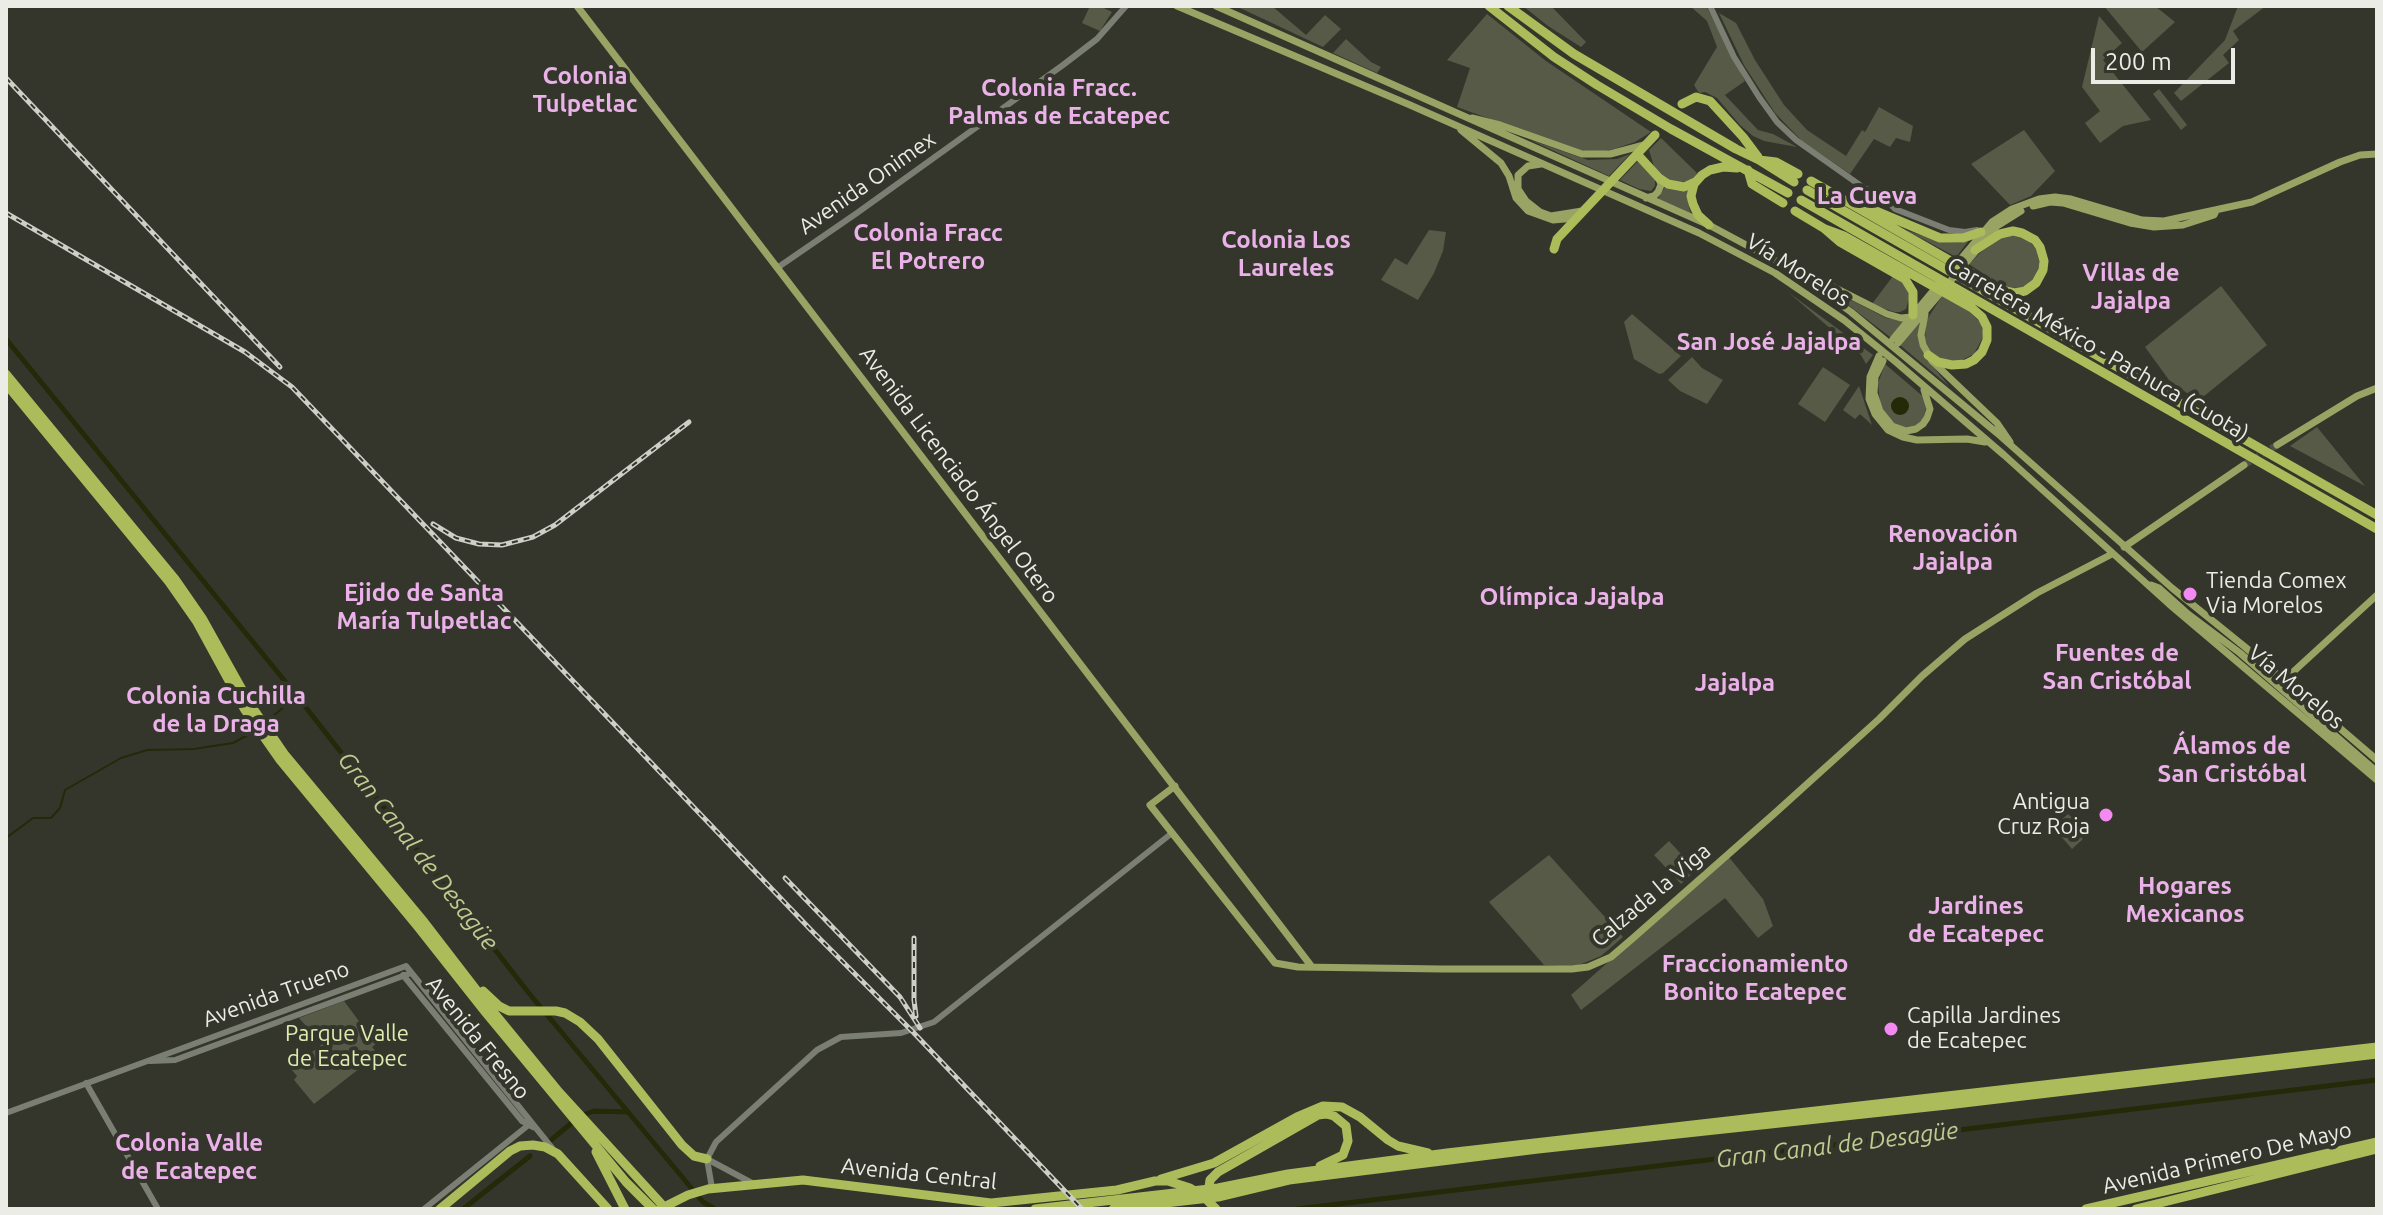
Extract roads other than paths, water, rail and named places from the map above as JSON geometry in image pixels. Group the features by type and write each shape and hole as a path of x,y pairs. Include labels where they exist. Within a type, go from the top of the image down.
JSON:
{"highway":[{"path":"1489,6 1554,57 1671,129 1788,193"},
{"path":"1508,6 1574,54 1759,160 1776,162 1796,178"},
{"path":"1682,104 1696,97 1710,101 1759,160"},
{"path":"1554,249 1557,239 1655,135"},
{"path":"1637,154 1659,178 1676,187 1687,186 1706,172 1723,167 1748,170"},
{"path":"1748,170 1752,184 1783,203"},
{"path":"1695,182 1693,204 1698,215 1709,225"},
{"name":"Carretera México - Pachuca (Cuota)","path":"1852,205 1809,185 2377,515"},
{"name":"Carretera México - Pachuca (Cuota)","path":"1801,200 1935,282 2246,461 2263,465 2377,529"},
{"path":"1852,205 1869,208 1940,238 1963,238 1984,230"},
{"path":"1852,205 1949,265"},
{"path":"1795,211 1840,242 1905,279 1913,292 1913,316"},
{"path":"1825,229 1935,282"},
{"path":"1964,274 2015,293 2033,286 2043,270 2040,247 2035,240 2022,233 2004,232 1975,250"},
{"path":"1928,355 1943,364 1961,365 1977,358 1986,344 1988,331 1982,317 1950,290"},
{"path":"6,374 175,579 202,618 250,704 285,755 424,922 559,1092 663,1209"},
{"path":"6,384 169,582 197,622 245,710 280,760 626,1182 653,1209"},
{"path":"460,969 504,1009 565,1013 589,1029 682,1145 694,1156 707,1159"},
{"path":"1309,1171 2377,1047"},
{"path":"1035,1209 1289,1177 2377,1054"},
{"path":"1155,1181 1214,1163 1323,1106 1334,1105 1353,1112 1398,1146 1419,1152 1447,1153"},
{"path":"564,1107 597,1153 625,1209"},
{"path":"1113,1209 1218,1197 1309,1171 1343,1155 1348,1133 1346,1126 1334,1116 1318,1115 1218,1172 1207,1187 1208,1195 1215,1208"},
{"name":"Avenida Primero De Mayo","path":"2086,1209 2377,1142"},
{"path":"440,1209 516,1147 533,1145 558,1154 608,1209"},
{"name":"Avenida Primero De Mayo","path":"2136,1209 2377,1149"},
{"name":"Avenida Central","path":"663,1209 710,1189 811,1180 991,1203 1117,1190 1168,1181 1190,1188 1215,1208"}],"main road":[{"name":"Avenida Licenciado Ángel Otero","path":"577,6 1312,967"},
{"name":"Vía Morelos","path":"1177,6 1704,235 1775,273 1844,320 1918,382 2112,554 2377,780"},
{"name":"Vía Morelos","path":"1216,6 1709,225 1781,263 1851,312 2377,760"},
{"path":"1460,116 1500,125 1578,154 1610,154 1646,144"},
{"path":"1457,126 1501,163 1516,198 1528,211 1553,220 1580,214"},
{"path":"2216,211 2214,215 2183,225 2154,227 2063,203 2043,203 2008,218 1975,250 1930,305 1895,341 1984,230 1998,217 2020,206 2050,197 2071,199 2142,220 2164,221 2252,202 2340,162 2360,155 2377,154"},
{"path":"1547,166 1532,165 1522,170 1517,182 1523,197 1535,209 1551,216 1580,214"},
{"path":"1646,198 1658,192 1661,185 1659,178"},
{"path":"1781,263 1887,314 1901,318 1913,316"},
{"path":"1930,305 1921,330 1928,355 1997,423 2013,448"},
{"path":"1918,382 1929,401 1927,418 1913,430 1896,428 1883,416 1875,398 1875,377 1881,358 1870,377 1869,399 1875,414 1888,430 1917,440 1973,439 1994,447"},
{"path":"2277,445 2357,396 2377,388"},
{"path":"2124,547 2246,461"},
{"name":"Calzada la Viga","path":"1175,786 1150,805 1275,963 1288,967 1588,967 1611,957 1775,813 1965,639 2037,593 2112,554"},
{"path":"2145,582 2159,588 2240,653 2377,772"},
{"path":"2274,692 2283,679 2377,595"}],"street":[{"name":"Avenida Onimex","path":"777,268 1063,65 1097,39 1126,6"},
{"path":"1710,6 1734,57 1777,122 1796,140 1842,174 1885,199 1895,209 1949,230 1984,230"},
{"path":"710,1189 707,1159 716,1142 817,1050 841,1037 901,1033 934,1022 1172,833"},
{"name":"Avenida Trueno","path":"142,1062 167,1061 246,1034 406,966"},
{"name":"Avenida Fresno","path":"406,966 407,974"},
{"name":"Avenida Fresno","path":"398,969 407,974 522,1121 531,1125 558,1154"},
{"name":"Avenida Trueno","path":"6,1113 142,1062 407,974"},
{"path":"86,1083 158,1209"},
{"path":"424,1209 531,1125"},
{"path":"707,1159 752,1183"}],"waterway":[{"name":"Gran Canal de Desagüe","path":"6,339 297,696 528,992 703,1202 715,1209"},
{"path":"266,722 297,696"},
{"path":"6,838 33,818 51,818 60,808 65,790 121,758 147,750 194,749 233,743 255,731"},
{"name":"Gran Canal de Desagüe","path":"1297,1209 2377,1080"},
{"path":"551,1140 580,1116 594,1111 628,1112"},
{"path":"463,1209 530,1156"}],"tunnel":[{"path":"2244,465 2277,445"}],"railway":[{"path":"6,78 280,367"},
{"path":"6,213 245,352 292,387 1082,1209"},
{"path":"433,524 456,538 479,544 502,545 533,537 555,525 689,422"},
{"path":"785,878 900,997 920,1028"},
{"path":"914,938 916,1016"}],"place":[{"name":"Tienda Comex Via Morelos","path":"2190,594"},
{"name":"Antigua Cruz Roja","path":"2106,815"},
{"name":"Capilla Jardines de Ecatepec","path":"1891,1029"}],"district":[{"name":"Colonia Tulpetlac","path":"585,90"},
{"name":"Colonia Fracc. Palmas de Ecatepec","path":"1059,102"},
{"name":"La Cueva","path":"1867,196"},
{"name":"Colonia Fracc El Potrero","path":"928,247"},
{"name":"Colonia Los Laureles","path":"1286,254"},
{"name":"Villas de Jajalpa","path":"2131,287"},
{"name":"San José Jajalpa","path":"1769,342"},
{"name":"Renovación Jajalpa","path":"1953,548"},
{"name":"Olímpica Jajalpa","path":"1572,597"},
{"name":"Ejido de Santa María Tulpetlac","path":"424,607"},
{"name":"Fuentes de San Cristóbal","path":"2117,667"},
{"name":"Jajalpa","path":"1735,683"},
{"name":"Colonia Cuchilla de la Draga","path":"216,710"},
{"name":"Álamos de San Cristóbal","path":"2232,760"},
{"name":"Hogares Mexicanos","path":"2185,900"},
{"name":"Jardines de Ecatepec","path":"1976,920"},
{"name":"Fraccionamiento Bonito Ecatepec","path":"1755,978"},
{"name":"Colonia Valle de Ecatepec","path":"189,1157"}],"park label":[{"name":"Parque Valle de Ecatepec","path":"347,1046"}]}
